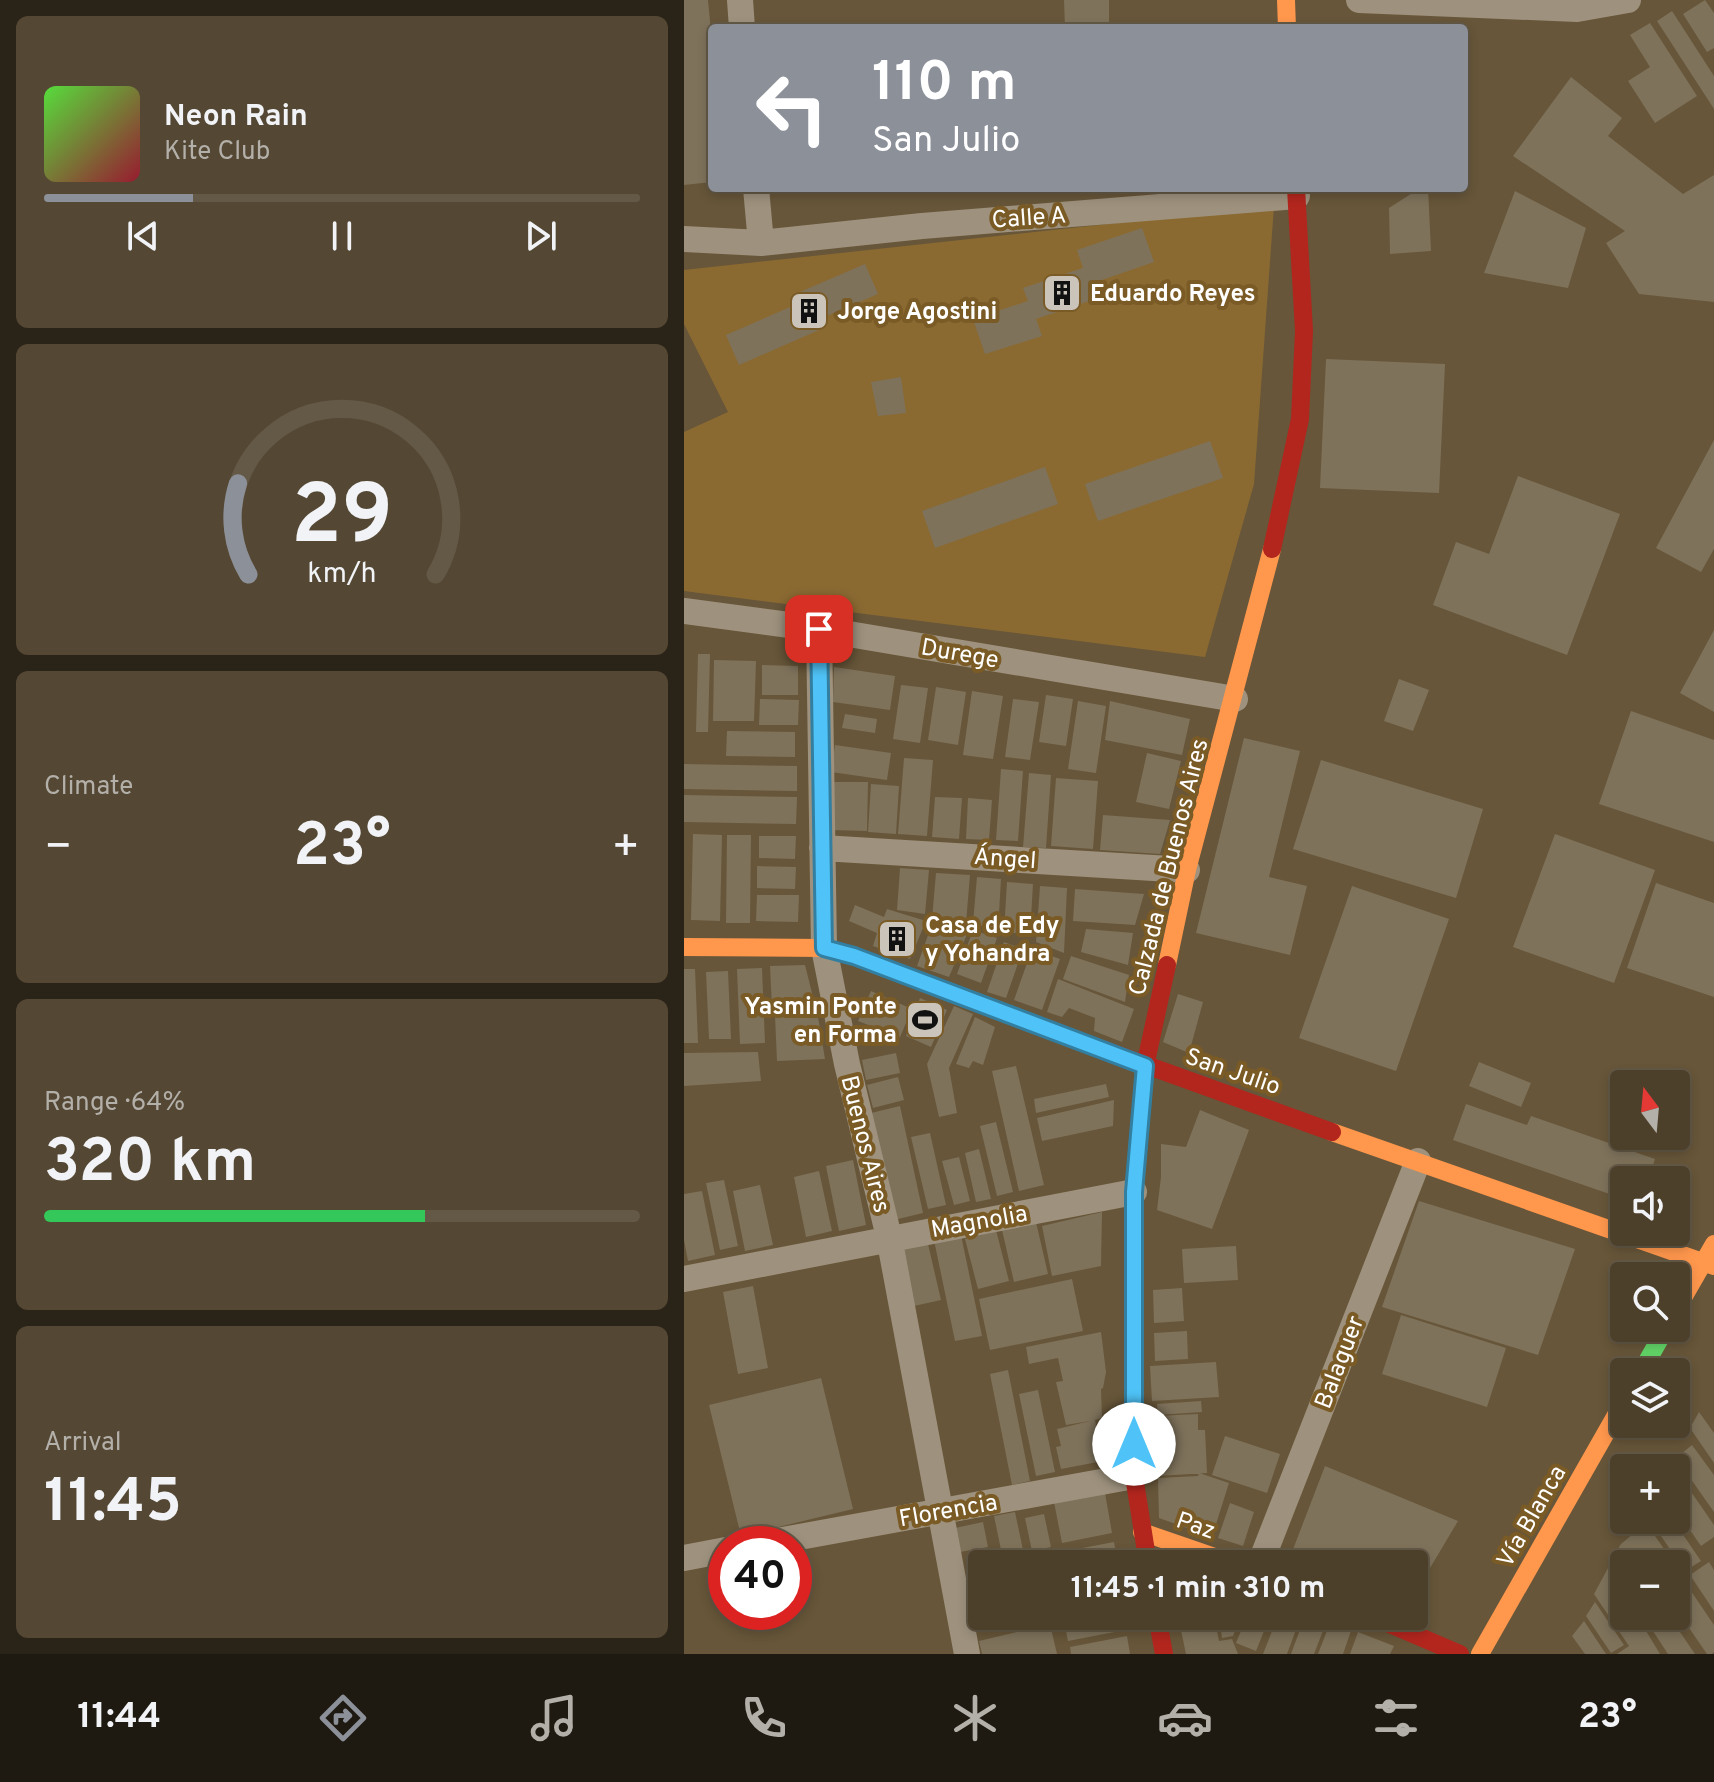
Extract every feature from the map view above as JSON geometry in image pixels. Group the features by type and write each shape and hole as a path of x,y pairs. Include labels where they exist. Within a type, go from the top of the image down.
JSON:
{"street":[{"path":"740,0 742,24"},
{"path":"1286,0 1287,24"},
{"path":"1359,0 1577,9 1628,0"},
{"path":"756,192 761,243"},
{"name":"Calle A","path":"684,239 761,243 1297,192"},
{"name":"Calzada de Buenos Aires","path":"1145,1550 1134,1476 1134,1192 1145,1066 1187,870 1235,699 1280,520 1300,419 1304,331 1297,192"},
{"path":"684,629 696,612"},
{"name":"Durege","path":"696,612 819,629 1235,699"},
{"name":"Buenos Aires","path":"819,629 824,948 847,1064 889,1237 967,1654"},
{"name":"Ángel","path":"822,848 1187,870"},
{"name":"San Julio","path":"684,947 824,948 854,956 1145,1066 1709,1263"},
{"name":"Balaguer","path":"1265,1550 1418,1161"},
{"name":"Magnolia","path":"684,1279 1134,1192"},
{"path":"1690,1290 1709,1263 1714,1244"},
{"name":"Vía Blanca","path":"1480,1654 1610,1426"},
{"name":"Florencia","path":"812,1535 1134,1476"},
{"name":"Paz","path":"1142,1532 1194,1550"},
{"path":"684,1558 708,1553"},
{"path":"1160,1630 1164,1654"},
{"path":"1396,1630 1427,1647 1460,1654"}],"shaded area":[{"path":"1274,206 1254,484 1205,657 684,591 684,432 728,412 684,324 684,270"}],"building":[{"path":"684,0 708,0 708,182 684,185"},
{"path":"1064,0 1109,0 1109,24 1065,24"},
{"path":"1705,0 1714,13 1714,48 1707,52 1683,14"},
{"path":"1672,11 1714,76 1714,109 1657,21"},
{"path":"1650,23 1697,96 1655,123 1628,81 1650,67 1630,35"},
{"path":"1571,77 1622,118 1608,136 1683,194 1714,175 1714,302 1639,294 1606,243 1625,231 1513,156"},
{"path":"1515,191 1586,228 1568,288 1484,273"},
{"path":"1414,192 1428,192 1431,251 1390,254 1389,208"},
{"name":"Eduardo Reyes","path":"1142,228 1154,262 1096,282 1101,297 1036,319 1042,336 985,354 973,319 1028,301 1023,288 1083,268 1077,250"},
{"name":"Jorge Agostini","path":"865,264 878,294 815,321 819,330 739,365 726,335 804,301 800,292"},
{"path":"1326,359 1445,364 1439,493 1320,488"},
{"path":"901,377 906,413 878,416 871,382"},
{"path":"1714,440 1714,549 1701,572 1656,548"},
{"path":"1210,441 1223,478 1098,521 1085,484"},
{"path":"1045,467 1058,504 935,548 922,511"},
{"path":"1518,476 1620,514 1567,655 1433,605 1456,542 1489,554"},
{"path":"1714,630 1714,712 1680,693"},
{"path":"698,654 710,654 708,732 696,732"},
{"path":"714,660 756,661 754,721 713,721"},
{"path":"762,665 798,666 798,695 762,695"},
{"path":"834,667 895,676 890,710 833,702"},
{"path":"1399,679 1429,690 1413,731 1384,721"},
{"path":"901,685 928,688 920,743 893,739"},
{"path":"936,687 966,692 958,745 928,740"},
{"path":"972,691 1003,696 993,759 963,755"},
{"path":"1046,695 1073,699 1066,746 1039,742"},
{"path":"760,699 799,700 798,725 759,725"},
{"path":"1013,699 1039,702 1030,760 1005,757"},
{"path":"1078,701 1106,706 1096,773 1068,769"},
{"path":"1110,701 1190,719 1182,755 1105,740"},
{"path":"1631,711 1714,740 1714,842 1599,804"},
{"path":"845,714 877,719 875,733 842,728"},
{"path":"727,731 795,732 795,757 726,756"},
{"path":"1244,738 1300,751 1269,877 1307,886 1290,955 1196,933"},
{"path":"835,745 891,753 887,780 831,772"},
{"path":"1147,753 1181,761 1169,809 1136,802"},
{"path":"904,758 933,760 927,836 898,834"},
{"path":"1321,760 1483,809 1456,898 1293,849"},
{"path":"684,764 797,766 797,791 684,789"},
{"path":"1001,769 1023,771 1018,841 996,840"},
{"path":"1029,773 1051,775 1046,848 1023,847"},
{"path":"1056,778 1098,781 1093,849 1051,846"},
{"path":"832,782 868,782 867,831 831,830"},
{"path":"871,784 899,786 896,834 868,832"},
{"path":"684,795 797,797 796,824 684,822"},
{"path":"935,797 962,798 959,839 932,837"},
{"path":"968,798 992,800 989,840 966,839"},
{"path":"1103,815 1170,820 1160,854 1100,850"},
{"path":"693,834 722,835 720,921 691,920"},
{"path":"1555,834 1655,870 1614,983 1513,947"},
{"path":"727,835 751,835 750,923 726,923"},
{"path":"759,836 796,836 795,859 759,858"},
{"path":"757,866 796,867 795,889 757,888"},
{"path":"900,868 929,870 925,914 897,910"},
{"path":"936,873 970,875 966,923 932,919"},
{"path":"977,877 1001,879 998,931 973,923"},
{"path":"1007,882 1033,884 1030,935 1004,932"},
{"path":"1656,883 1714,903 1714,997 1627,968"},
{"path":"1040,886 1067,888 1064,953 1036,942"},
{"path":"1352,886 1449,919 1396,1071 1299,1038"},
{"path":"1075,889 1144,894 1135,925 1073,921"},
{"path":"757,895 799,895 798,922 756,921"},
{"name":"Casa de Edy y Yohandra","path":"855,905 884,917 887,909 926,921 910,959 873,946 877,933 849,921"},
{"path":"932,924 968,932 949,977 917,966"},
{"path":"1086,929 1133,933 1128,965 1081,952"},
{"path":"973,930 997,938 981,983 957,974"},
{"path":"1004,942 1023,949 1006,998 987,992"},
{"path":"1032,949 1060,959 1042,1010 1014,1000"},
{"path":"1071,956 1129,975 1125,1002 1063,979"},
{"path":"805,965 815,1005 772,1008 770,966"},
{"path":"762,968 765,1043 740,1044 737,969"},
{"path":"684,969 695,969 698,1043 684,1043"},
{"path":"728,971 731,1039 709,1039 706,972"},
{"path":"1058,979 1134,1009 1122,1042 1094,1031 1095,1018 1069,1008 1062,1017 1047,1012"},
{"path":"871,991 912,1009 900,1037 858,1021"},
{"path":"1178,994 1203,1002 1189,1053 1163,1042"},
{"path":"920,998 947,1010 931,1047 906,1036"},
{"path":"954,1006 973,1014 949,1068 957,1113 939,1117 927,1064"},
{"path":"817,1011 825,1059 777,1061 775,1016"},
{"path":"975,1017 995,1027 983,1065 973,1061 969,1068 956,1064"},
{"path":"758,1052 761,1081 684,1086 684,1053"},
{"path":"896,1053 900,1073 866,1080 862,1060"},
{"path":"1479,1062 1531,1083 1521,1107 1469,1086"},
{"path":"1016,1066 1044,1185 1019,1191 992,1071"},
{"path":"898,1077 904,1100 873,1108 867,1085"},
{"path":"1106,1084 1109,1097 1036,1113 1034,1099"},
{"path":"1114,1100 1113,1126 1042,1141 1037,1118"},
{"path":"1466,1104 1527,1125 1531,1116 1610,1143 1610,1150 1629,1150 1655,1159 1653,1166 1610,1166 1610,1194 1453,1140"},
{"path":"900,1106 923,1213 894,1220 871,1113"},
{"path":"1200,1110 1249,1130 1212,1229 1157,1210 1161,1144 1186,1147"},
{"path":"996,1122 1013,1192 997,1196 980,1126"},
{"path":"930,1133 946,1205 928,1209 911,1137"},
{"path":"979,1149 991,1199 976,1202 965,1153"},
{"path":"959,1157 970,1201 954,1205 942,1161"},
{"path":"853,1160 866,1225 839,1231 826,1166"},
{"path":"819,1171 832,1231 806,1237 794,1177"},
{"path":"724,1180 738,1246 720,1250 706,1183"},
{"path":"760,1185 773,1245 745,1251 733,1191"},
{"path":"702,1191 715,1255 688,1261 684,1240 684,1194"},
{"path":"1419,1201 1575,1249 1538,1355 1382,1307"},
{"path":"1102,1212 1101,1266 1052,1276 1042,1226"},
{"path":"1036,1222 1048,1274 1014,1282 1002,1230"},
{"path":"996,1230 1009,1281 978,1289 965,1239"},
{"path":"961,1235 982,1336 955,1341 934,1240"},
{"path":"928,1244 941,1300 914,1306 901,1250"},
{"path":"1236,1246 1238,1280 1184,1283 1182,1249"},
{"path":"1072,1279 1083,1331 990,1350 979,1299"},
{"path":"753,1286 768,1368 738,1374 723,1292"},
{"path":"1182,1288 1184,1321 1154,1323 1153,1290"},
{"path":"1401,1315 1506,1348 1487,1407 1382,1374"},
{"path":"1187,1331 1188,1359 1155,1361 1154,1333"},
{"path":"1101,1332 1106,1372 1101,1389 1102,1418 1095,1420 1103,1461 1061,1469 1056,1447 1061,1446 1057,1429 1090,1421 1066,1425 1056,1382 1063,1381 1058,1358 1029,1364 1026,1347"},
{"path":"1216,1362 1219,1397 1152,1401 1150,1366"},
{"path":"1008,1370 1030,1481 1012,1485 990,1374"},
{"path":"821,1378 853,1509 782,1526 739,1526 709,1405"},
{"path":"1038,1390 1055,1472 1036,1476 1019,1394"},
{"path":"1201,1401 1202,1412 1158,1415 1157,1404"},
{"path":"1699,1412 1714,1433 1714,1463 1690,1428"},
{"path":"1198,1414 1198,1430 1205,1430 1207,1473 1158,1476 1156,1416"},
{"path":"1225,1436 1280,1454 1267,1493 1212,1475"},
{"path":"1692,1445 1714,1475 1714,1512 1690,1478 1690,1454 1681,1454"},
{"path":"1325,1466 1458,1521 1428,1571 1428,1550 1293,1550"},
{"path":"1199,1473 1229,1483 1212,1537 1159,1518 1158,1478 1198,1476"},
{"path":"1690,1490 1714,1525 1714,1537 1701,1546 1690,1530"},
{"path":"1105,1493 1112,1533 1062,1543 1054,1502"},
{"path":"1230,1503 1254,1512 1243,1546 1218,1538"},
{"path":"1015,1512 1023,1550 1001,1550 994,1516"},
{"path":"1044,1514 1051,1547 1032,1550 1025,1518"},
{"path":"983,1522 988,1547 960,1552 955,1528"},
{"path":"1633,1534 1654,1534 1665,1550 1617,1550"},
{"path":"1660,1534 1683,1534 1701,1561 1690,1568 1690,1550 1671,1550"},
{"path":"1114,1542 1115,1550 1072,1550"},
{"path":"1709,1562 1714,1570 1714,1611 1690,1575"},
{"path":"1608,1568 1610,1618 1594,1594"},
{"path":"1690,1590 1714,1625 1714,1652 1707,1654 1690,1629"},
{"path":"1595,1602 1610,1624 1610,1630 1614,1630 1624,1645 1611,1653 1586,1616"},
{"path":"1584,1621 1606,1654 1585,1654 1572,1636"},
{"path":"1025,1630 1051,1630 1057,1654 982,1654 979,1641"},
{"path":"1066,1630 1125,1630 1068,1641"},
{"path":"1181,1630 1217,1630 1219,1641 1232,1639 1238,1654 1186,1654"},
{"path":"1221,1630 1235,1630 1233,1636 1222,1638"},
{"path":"1241,1630 1264,1630 1256,1651 1236,1643"},
{"path":"1272,1630 1296,1630 1287,1654 1263,1654"},
{"path":"1300,1630 1323,1630 1314,1654 1291,1654"},
{"path":"1327,1630 1351,1631 1343,1654 1318,1654"},
{"path":"1618,1630 1645,1630 1660,1654 1617,1654 1629,1646"},
{"path":"1652,1630 1679,1630 1695,1654 1668,1654"},
{"path":"1358,1632 1394,1646 1390,1654 1350,1654"},
{"path":"1127,1636 1130,1654 1071,1654 1070,1647"}],"traffic: fast":[{"path":"1649,1358 1658,1342"}],"traffic: slow":[{"path":"1286,0 1287,24"},
{"path":"1167,965 1187,870 1272,549"},
{"path":"684,947 824,948 854,956 1038,1026"},
{"path":"1332,1132 1714,1266"},
{"path":"1690,1286 1714,1244"},
{"path":"1480,1654 1610,1426"},
{"path":"1142,1532 1194,1550"}],"traffic: jam":[{"path":"1272,549 1300,419 1304,331 1296,192"},
{"path":"1146,1550 1134,1476 1134,1192 1145,1066 1167,965"},
{"path":"1038,1026 1332,1132"},
{"path":"1160,1630 1164,1654"},
{"path":"1404,1630 1460,1654"}],"place":[{"name":"Eduardo Reyes","path":"1062,293"},
{"name":"Jorge Agostini","path":"809,311"},
{"name":"Casa de Edy y Yohandra","path":"897,939"},
{"name":"Yasmin Ponte en Forma","path":"925,1020"}],"route":[{"path":"819,629 824,948 854,956 1145,1066 1134,1192 1134,1444"}]}
